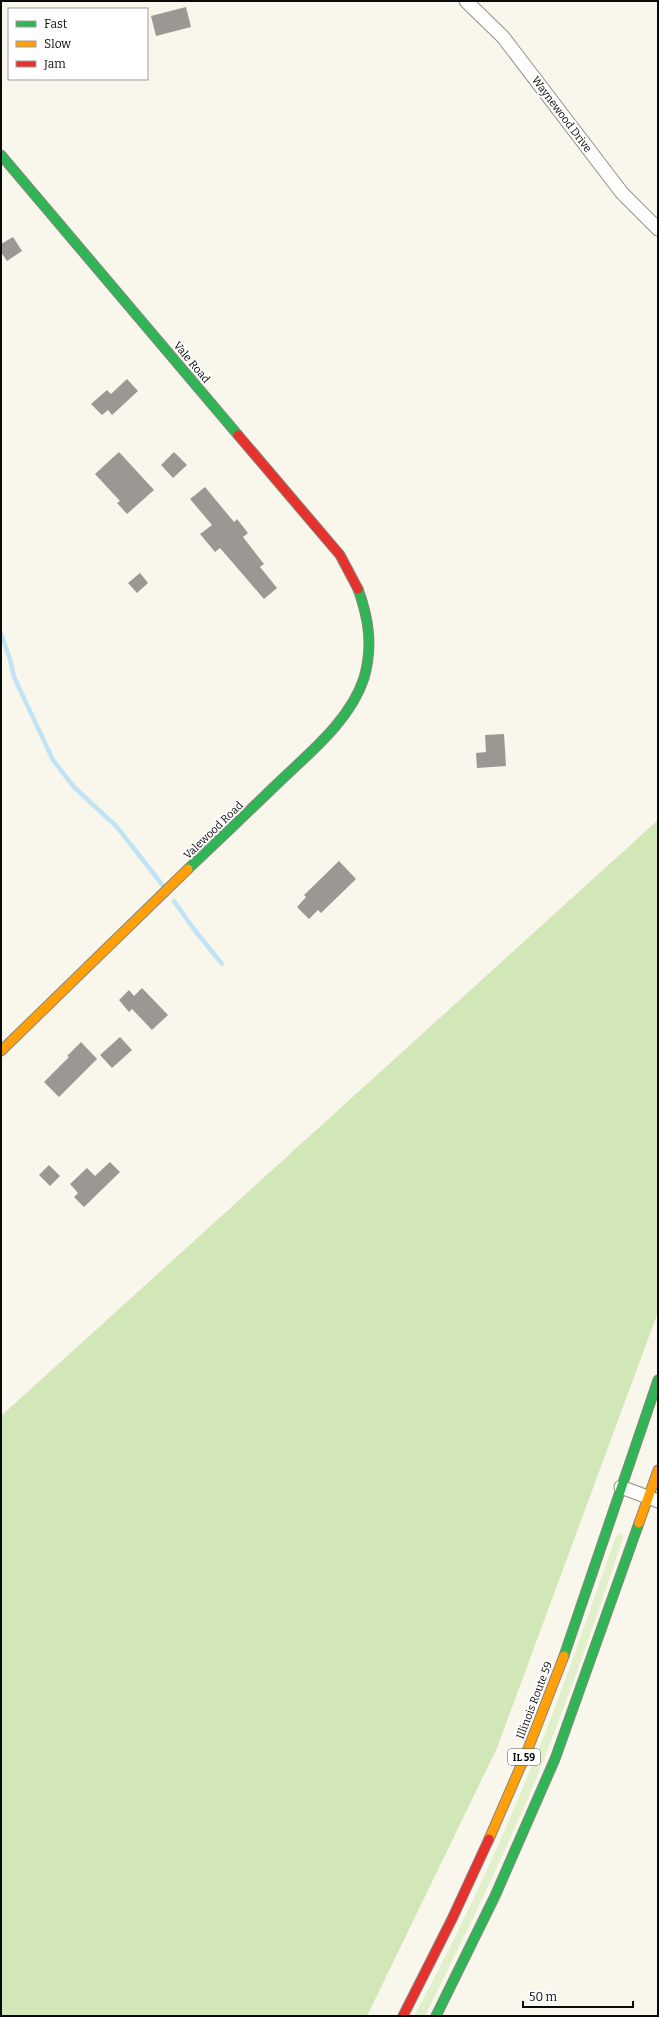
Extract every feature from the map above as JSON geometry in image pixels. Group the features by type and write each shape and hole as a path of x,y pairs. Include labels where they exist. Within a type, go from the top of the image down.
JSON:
{"main road":[{"name":"Vale Road","path":"1,155 340,555 359,588"},
{"name":"Valewood Road","path":"1,1051 321,741 347,710 359,690 366,670 371,636 359,588"},
{"name":"Illinois Route 59","path":"403,2016 480,1861 526,1754 561,1662 658,1380"},
{"name":"IL 59","path":"436,2016 498,1890 555,1760 653,1499 658,1470"}],"street":[{"name":"Waynewood Drive","path":"466,1 503,37 622,194 658,229"},
{"path":"621,1487 653,1499"}],"green space":[{"path":"658,820 658,1312 497,1748 367,2016 1,2016 1,1416"},
{"path":"621,1533 623,1538 589,1639 552,1739 525,1805 425,2016 414,2016 471,1905 522,1790 553,1713 616,1536"}],"building":[{"path":"186,7 191,27 156,36 151,16"},
{"path":"13,237 22,251 7,261 1,252 1,244"},
{"path":"127,379 138,391 112,415 108,410 102,415 91,404 107,390 111,394"},
{"path":"119,452 154,490 127,514 117,503 120,501 95,474"},
{"path":"174,452 187,465 173,478 161,465"},
{"path":"205,487 234,522 237,519 248,533 243,537 264,564 260,567 277,588 264,599 220,548 215,552 200,534 212,525 190,499"},
{"path":"140,573 148,583 137,593 128,583"},
{"path":"504,734 506,766 477,768 476,753 486,752 485,735"},
{"path":"339,861 356,879 321,913 318,910 309,919 297,907 306,897 304,895"},
{"path":"142,988 168,1015 152,1030 132,1009 129,1012 119,1000 129,990 134,996"},
{"path":"120,1037 132,1050 112,1068 100,1055"},
{"path":"81,1042 97,1059 59,1097 44,1082 69,1057 67,1056"},
{"path":"110,1162 120,1172 84,1207 74,1197 78,1193 70,1184 87,1168 95,1176"},
{"path":"49,1165 60,1176 50,1186 39,1175"}],"waterway":[{"path":"1,634 10,659 14,677 53,760 74,787 117,827 164,887"},
{"path":"174,901 193,928 222,964"}],"traffic: fast":[{"path":"1,155 238,435"},
{"path":"188,869 315,748 339,722 358,694 367,667 369,644 365,611 358,589"},
{"path":"564,1656 658,1380"},
{"path":"436,2016 495,1896 555,1759 639,1523"}],"traffic: slow":[{"path":"1,1051 188,869"},
{"path":"639,1523 658,1470"},
{"path":"489,1839 526,1754 564,1656"}],"traffic: jam":[{"path":"238,435 340,555 358,589"},
{"path":"403,2016 452,1919 489,1839"}]}
